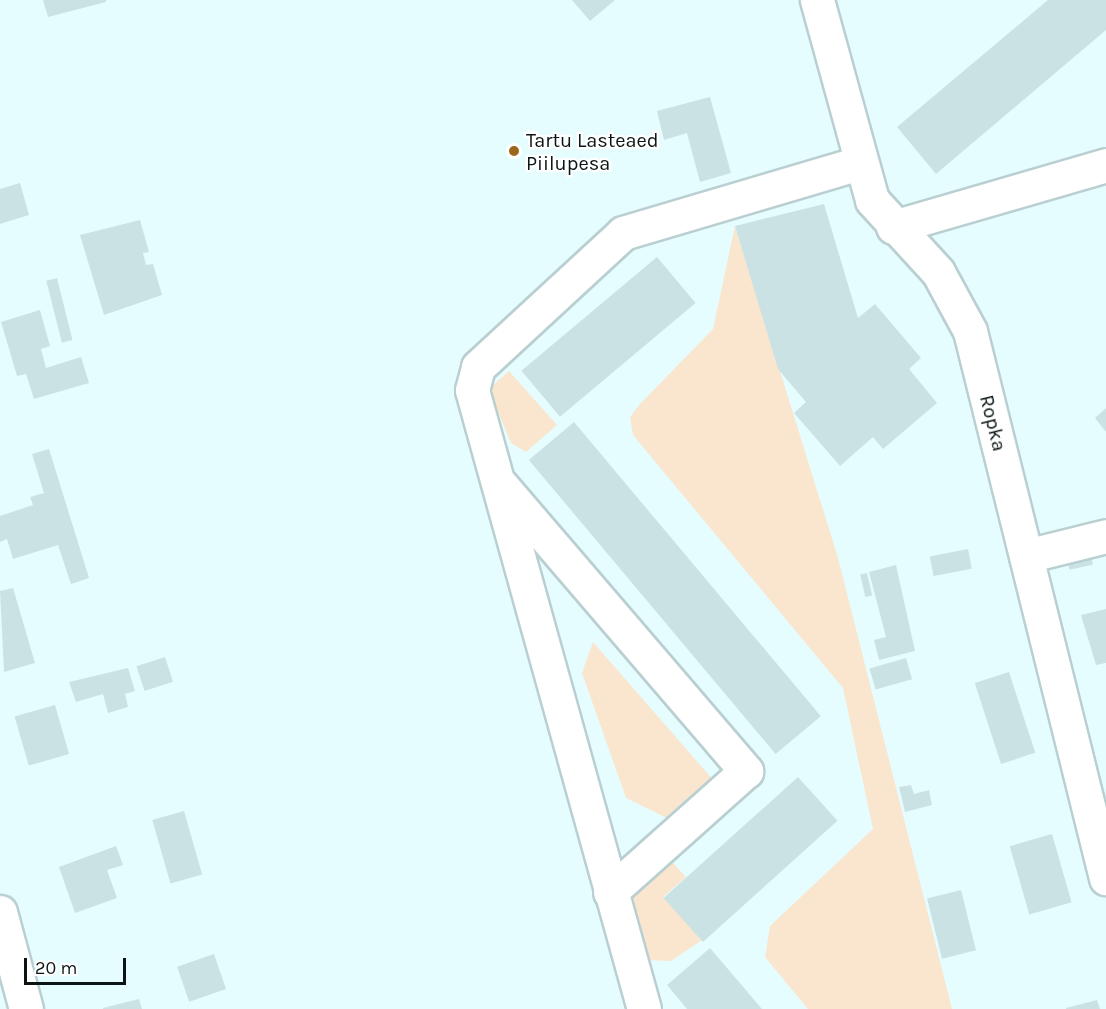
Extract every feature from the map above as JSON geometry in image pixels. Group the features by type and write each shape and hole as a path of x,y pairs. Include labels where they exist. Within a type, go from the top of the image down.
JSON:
{"street":[{"name":"Ropka","path":"817,0 872,200 893,226 938,272 970,331 1106,878"},
{"path":"644,1009 610,892 603,847 495,479 472,390 478,367 623,233 860,163"},
{"path":"893,226 1106,165"},
{"path":"495,479 746,771 610,892"},
{"path":"1026,556 1106,536"},
{"path":"0,912 26,1009"}],"shaded area":[{"path":"735,226 838,558 952,1009 808,1009 765,957 770,926 873,829 843,688 633,435 630,417 713,329"},
{"path":"509,371 557,425 526,452 511,443 494,402 491,387"},
{"path":"593,642 715,782 669,819 626,798 582,673"},
{"path":"669,859 686,877 663,897 702,940 671,961 646,960 627,896"}],"building":[{"path":"43,0 106,0 106,2 48,17"},
{"path":"572,0 615,0 590,21"},
{"path":"1048,0 1106,0 1106,30 936,174 897,127"},
{"path":"710,97 731,173 700,182 687,133 664,140 657,111"},
{"path":"20,183 29,215 0,224 0,189"},
{"path":"824,204 858,318 875,304 921,358 909,369 937,403 883,449 873,437 840,466 794,413 806,402 778,369 735,226"},
{"path":"140,220 149,252 143,253 146,265 153,264 162,295 104,315 80,235"},
{"path":"657,257 696,303 560,417 521,371"},
{"path":"57,278 72,340 62,343 46,281"},
{"path":"40,310 50,346 41,349 46,368 81,357 89,383 34,399 26,374 17,376 1,322"},
{"path":"1106,408 1106,432 1095,418"},
{"path":"574,422 821,716 776,754 529,460"},
{"path":"49,449 89,578 71,584 58,545 13,559 7,539 0,542 0,516 33,505 30,497 44,493 32,454"},
{"path":"968,549 972,569 934,576 930,556"},
{"path":"1090,551 1093,565 1069,570 1067,556"},
{"path":"896,565 915,651 879,660 874,640 886,637 869,572"},
{"path":"867,573 872,595 865,597 860,575"},
{"path":"13,588 35,663 4,672 0,591"},
{"path":"1106,609 1106,663 1096,665 1081,615"},
{"path":"165,657 173,682 145,691 136,666"},
{"path":"906,658 912,679 876,690 869,668"},
{"path":"128,668 135,691 125,694 128,707 108,713 103,694 76,702 69,682"},
{"path":"1009,672 1035,753 1001,764 975,683"},
{"path":"55,705 69,754 29,766 15,717"},
{"path":"798,777 837,821 703,942 663,898"},
{"path":"911,785 914,794 929,790 932,805 905,812 899,787"},
{"path":"184,811 202,874 170,884 152,820"},
{"path":"1052,834 1072,902 1029,914 1010,846"},
{"path":"116,846 123,865 107,870 117,898 75,913 59,867"},
{"path":"961,890 976,950 942,959 927,898"},
{"path":"710,948 762,1009 687,1009 667,985"},
{"path":"214,954 226,989 189,1002 177,967"},
{"path":"139,999 142,1009 103,1009 103,1008"},
{"path":"1097,1000 1100,1009 1066,1009 1066,1008"}],"place":[{"name":"Tartu Lasteaed Piilupesa","path":"514,151"}]}
